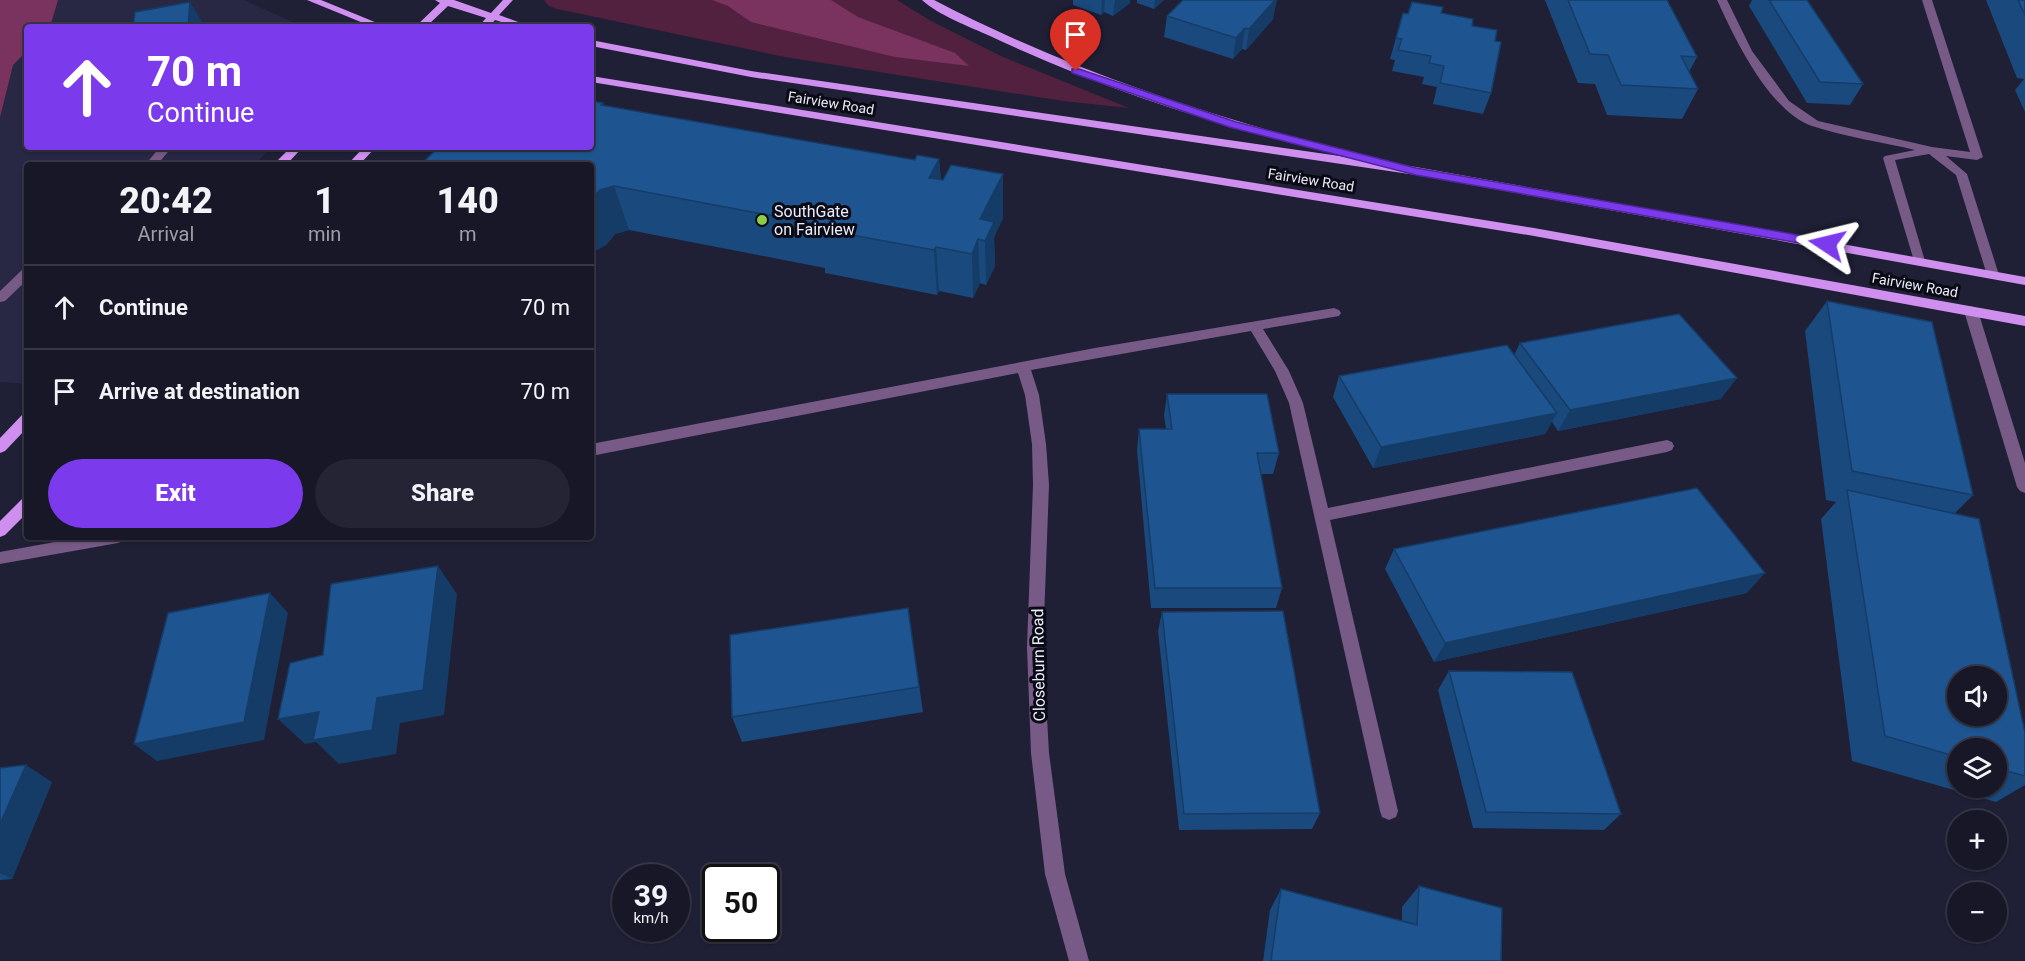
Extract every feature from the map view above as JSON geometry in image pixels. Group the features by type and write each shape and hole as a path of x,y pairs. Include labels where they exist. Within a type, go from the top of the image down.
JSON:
{"main road":[{"path":"312,0 374,24"},
{"path":"486,24 508,0"},
{"path":"927,0 1030,53 1142,95 1233,125 1416,171"},
{"path":"423,24 445,1 517,24"},
{"name":"Fairview Road","path":"594,44 751,74 1416,171 2025,281"},
{"name":"Fairview Road","path":"594,79 1534,232 2025,321"},
{"path":"282,162 294,150"},
{"path":"356,162 367,150"},
{"path":"0,447 24,422"},
{"path":"0,531 24,506"}],"street":[{"path":"1722,0 1748,52 1785,103 1814,123 1932,150 1977,157 1927,0"},
{"path":"154,162 164,150"},
{"path":"1919,261 1889,158 1932,150"},
{"path":"1932,150 1961,174 1993,275"},
{"path":"0,298 24,276"},
{"path":"1971,310 2025,487"},
{"path":"594,449 1023,367 1254,325 1334,313"},
{"path":"1254,325 1282,371 1296,404 1389,811"},
{"name":"Closeburn Road","path":"1023,367 1032,395 1040,444 1041,485 1035,647 1040,753 1055,874 1079,961"},
{"path":"1323,515 1667,446"},
{"path":"0,558 101,540"}],"shaded area":[{"path":"0,0 58,0 51,24 24,24 24,54 13,65 0,117"},
{"path":"13,0 244,0 296,24 24,24 24,150 269,150 257,162 24,162 24,384 0,382 0,36"},
{"path":"544,0 897,0 931,21 1003,57 1129,108 1063,101 785,57 557,9 549,6"},
{"path":"712,0 831,0 858,17 955,53 969,66 895,57 751,22 728,6"}],"building":[{"path":"1183,0 1275,0 1249,29 1245,28 1236,38 1167,16"},
{"path":"1568,0 1667,0 1697,57 1681,56 1698,89 1621,85 1608,55 1590,54"},
{"path":"1769,0 1807,0 1863,84 1820,82"},
{"path":"2018,0 2025,0 2025,15"},
{"path":"190,2 188,24 133,24 135,12"},
{"path":"1412,2 1443,7 1441,13 1473,19 1472,26 1497,30 1495,41 1501,42 1491,93 1440,83 1444,66 1429,63 1431,56 1398,50 1402,39 1396,38 1403,13 1408,14"},
{"path":"594,102 603,103 601,105 915,160 917,155 939,159 929,178 943,180 951,165 1003,174 980,219 994,222 985,241 978,239 972,254 936,247 934,250 818,229 821,225 614,186 600,190 594,197 594,162 423,162 436,150 594,150"},
{"path":"1827,301 1932,322 1973,495 1852,471"},
{"path":"1679,314 1737,378 1570,410 1520,343"},
{"path":"1507,345 1557,413 1381,447 1339,376"},
{"path":"1167,394 1267,394 1279,453 1257,453 1282,588 1155,588 1139,429 1172,429"},
{"path":"1697,488 1765,573 1445,643 1394,549"},
{"path":"1847,490 1979,519 2025,733 2025,776 2007,771 2007,738 1947,738 1947,754 1885,736"},
{"path":"438,566 423,690 377,698 372,730 313,740 319,712 278,719 290,663 323,655 331,584"},
{"path":"270,593 244,722 134,744 168,613"},
{"path":"908,608 919,687 732,717 730,635"},
{"path":"1283,611 1320,813 1184,814 1162,612"},
{"path":"1449,671 1572,672 1621,814 1486,812"},
{"path":"26,765 0,824 0,768"},
{"path":"1419,886 1502,908 1501,961 1271,961 1281,889 1417,925"}],"place":[{"name":"SouthGate on Fairview","path":"762,220"}],"route":[{"path":"1076,71 1233,125 1416,171 1827,244"}]}
